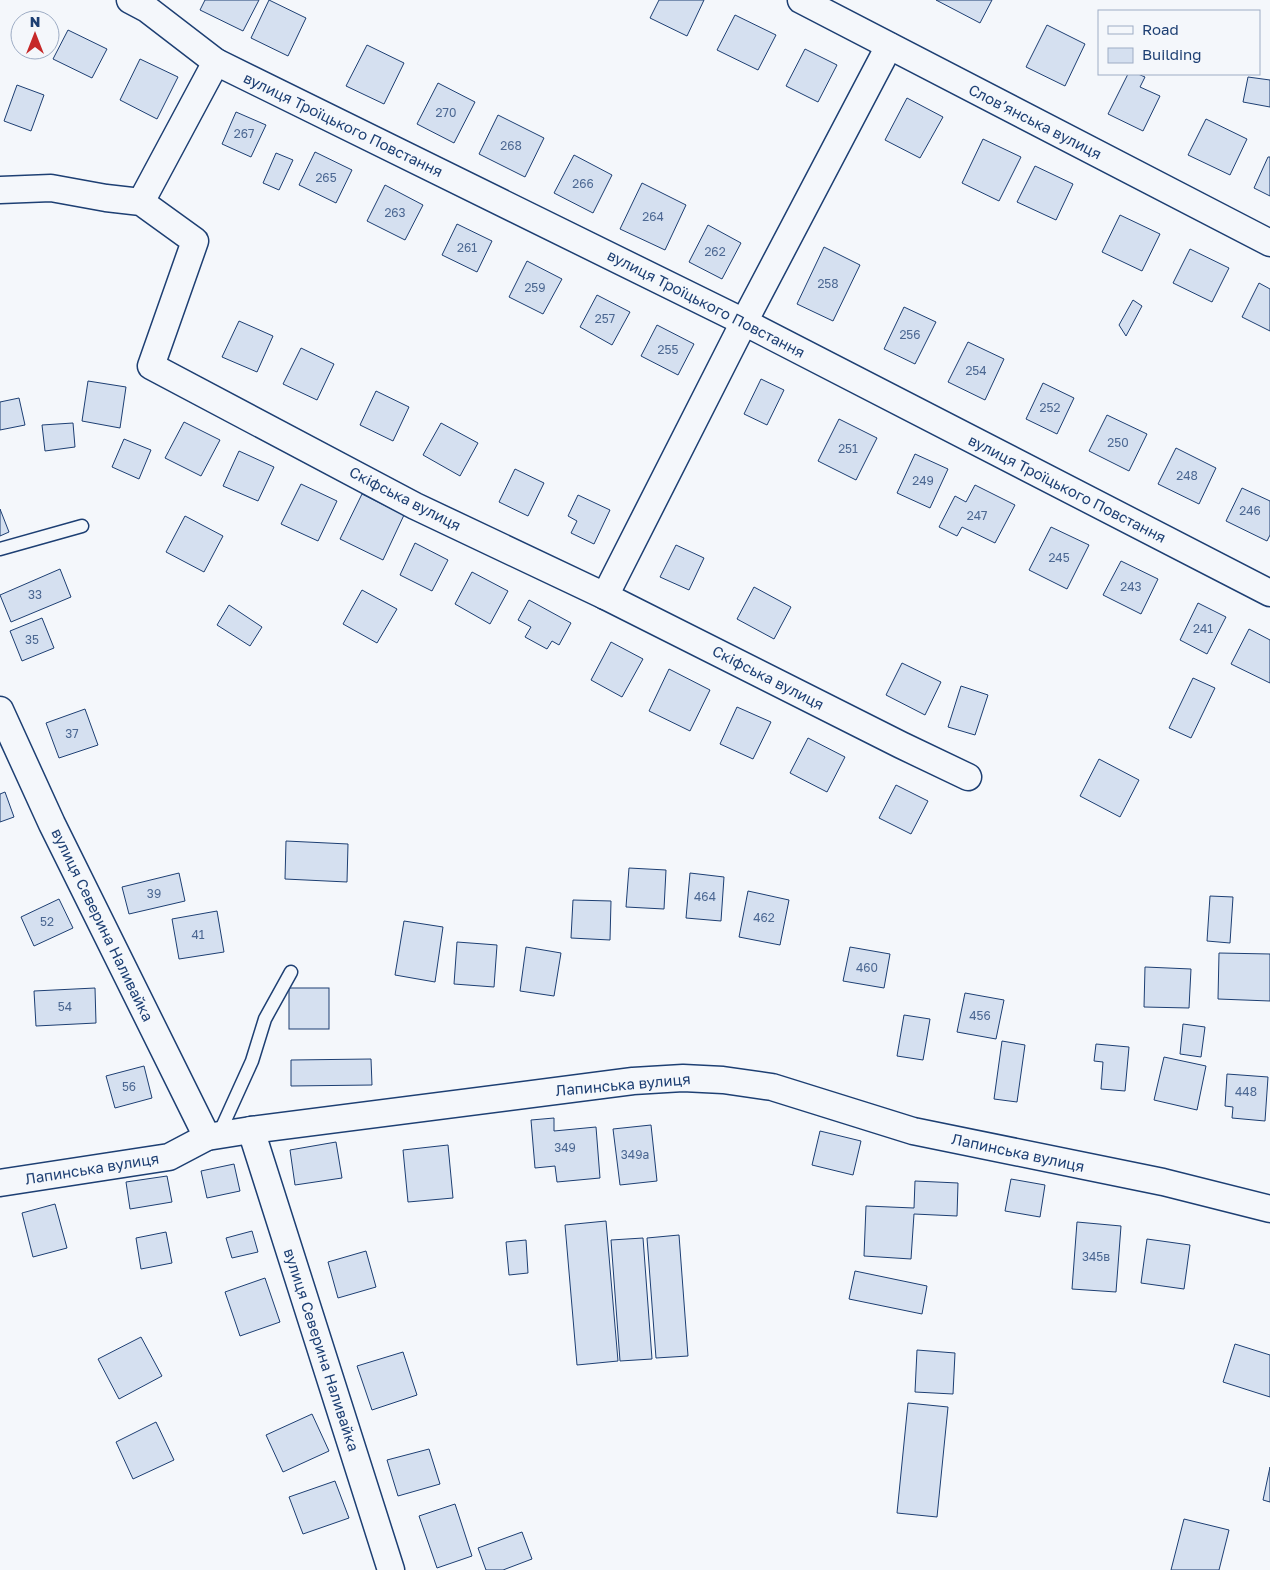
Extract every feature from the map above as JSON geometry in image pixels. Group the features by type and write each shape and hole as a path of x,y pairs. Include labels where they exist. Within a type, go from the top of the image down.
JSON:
{"street":[{"name":"Словʼянська вулиця","path":"801,0 1270,243"},
{"name":"вулиця Троїцького Повстання","path":"141,3 216,62 744,322 1270,593"},
{"path":"605,596 744,322 890,46"},
{"path":"141,202 216,62"},
{"name":"Скіфська вулиця","path":"0,190 51,188 141,202 195,241 151,366 415,506 605,596 968,777"},
{"name":"вулиця Северина Наливайка","path":"0,710 52,824 212,1137"},
{"name":"Лапинська вулиця","path":"0,1183 169,1157 212,1137 251,1130 633,1081 683,1078 723,1080 772,1088 913,1131 1163,1182 1270,1209"},
{"name":"вулиця Северина Наливайка","path":"251,1130 391,1570"}],"lane":[{"path":"0,549 82,526"},
{"path":"212,1137 252,1060 265,1019 292,972"}],"building":[{"path":"205,0 259,0 243,31 200,10"},
{"path":"269,0 306,18 288,56 251,38"},
{"path":"659,0 704,0 687,36 650,18"},
{"path":"936,0 992,0 980,23"},
{"path":"735,15 776,35 758,70 717,50"},
{"path":"1047,25 1085,44 1065,86 1026,67"},
{"path":"68,30 107,49 92,78 55,60 60,60 60,45"},
{"path":"367,45 404,63 384,104 346,86"},
{"path":"805,49 837,65 818,102 786,86"},
{"path":"140,59 178,77 157,119 120,100"},
{"path":"1128,75 1145,77 1140,87 1160,96 1143,131 1108,114"},
{"path":"1248,77 1270,80 1270,107 1243,102"},
{"path":"438,83 475,102 454,143 417,124"},
{"path":"17,85 44,95 31,131 4,121"},
{"path":"907,98 943,117 920,158 885,140"},
{"path":"236,112 266,125 251,157 222,144"},
{"path":"498,115 544,138 525,177 479,154"},
{"path":"1206,119 1247,139 1230,175 1188,155"},
{"path":"983,139 1021,157 999,201 962,183"},
{"path":"315,152 352,170 336,203 299,185"},
{"path":"276,153 293,160 279,190 263,183"},
{"path":"574,155 612,175 593,213 554,193"},
{"path":"1268,157 1270,157 1270,196 1254,188"},
{"path":"1035,166 1073,184 1056,220 1017,202"},
{"path":"642,183 686,205 665,250 620,229"},
{"path":"385,185 423,205 405,240 367,221"},
{"path":"1120,215 1160,234 1142,271 1102,252"},
{"path":"457,224 492,241 477,272 442,255"},
{"path":"708,225 741,243 722,279 689,262"},
{"path":"824,247 860,265 833,321 797,304"},
{"path":"1190,249 1229,268 1212,302 1173,283"},
{"path":"527,261 562,279 543,314 509,297"},
{"path":"1259,283 1270,289 1270,331 1242,317"},
{"path":"597,295 630,312 612,345 580,327"},
{"path":"1133,300 1142,306 1126,336 1119,325"},
{"path":"904,307 936,322 915,364 884,349"},
{"path":"239,321 273,336 257,372 222,357"},
{"path":"657,325 694,344 678,375 641,356"},
{"path":"968,342 1004,359 985,400 948,382"},
{"path":"301,348 334,364 317,400 283,384"},
{"path":"761,379 784,390 767,425 744,414"},
{"path":"88,381 126,387 120,428 82,421"},
{"path":"1043,383 1074,398 1057,434 1026,419"},
{"path":"376,391 409,407 393,441 360,425"},
{"path":"19,398 25,425 0,430 0,402"},
{"path":"1107,415 1147,434 1129,471 1089,451"},
{"path":"839,419 877,438 856,480 818,461"},
{"path":"184,422 220,440 201,476 165,458"},
{"path":"73,423 75,447 45,451 42,425"},
{"path":"441,423 478,443 460,476 423,455"},
{"path":"124,439 151,450 139,479 112,467"},
{"path":"1176,448 1216,468 1199,504 1158,484"},
{"path":"239,451 274,467 258,501 223,486"},
{"path":"915,454 948,469 930,508 897,493"},
{"path":"515,469 544,483 528,516 499,502"},
{"path":"301,484 337,501 318,541 281,524"},
{"path":"975,485 1015,505 995,543 962,527 957,536 939,527 955,496 966,502"},
{"path":"1242,488 1270,501 1270,535 1267,541 1226,521"},
{"path":"362,494 404,515 383,560 340,539"},
{"path":"578,495 610,510 594,544 571,533 577,521 568,516"},
{"path":"0,509 9,532 0,536"},
{"path":"185,516 223,536 204,572 166,552"},
{"path":"1051,527 1089,545 1067,589 1029,570"},
{"path":"415,543 448,560 432,591 400,575"},
{"path":"676,545 704,558 689,590 660,577"},
{"path":"1121,561 1158,579 1141,614 1103,595"},
{"path":"60,569 71,597 11,622 0,595"},
{"path":"472,572 508,591 490,624 455,604"},
{"path":"754,587 791,607 774,639 737,619"},
{"path":"362,590 397,609 377,643 343,624"},
{"path":"529,600 571,623 559,645 552,641 547,649 525,637 531,627 518,620"},
{"path":"1198,603 1226,617 1207,654 1180,640"},
{"path":"229,605 262,627 250,646 217,625"},
{"path":"42,618 54,648 22,661 10,631"},
{"path":"1249,629 1270,640 1270,683 1231,664"},
{"path":"611,642 643,659 622,697 591,680"},
{"path":"902,663 941,682 925,715 886,695"},
{"path":"669,669 710,690 690,731 649,711"},
{"path":"1193,678 1215,688 1191,738 1169,728"},
{"path":"961,686 988,695 975,735 948,727"},
{"path":"737,707 771,722 753,759 720,744"},
{"path":"85,709 98,745 59,758 46,723"},
{"path":"808,738 845,757 827,792 790,773"},
{"path":"1099,759 1139,780 1120,817 1080,796"},
{"path":"896,785 928,801 911,834 879,818"},
{"path":"5,792 14,817 0,822 0,794"},
{"path":"286,841 348,844 347,882 285,879"},
{"path":"629,868 666,870 664,909 626,907"},
{"path":"179,873 185,901 129,914 122,887"},
{"path":"690,873 724,877 721,921 686,918"},
{"path":"748,891 789,900 780,945 739,937"},
{"path":"1210,896 1233,897 1230,943 1207,941"},
{"path":"59,899 73,928 34,946 21,917"},
{"path":"573,900 611,901 610,940 571,938"},
{"path":"217,911 224,952 179,959 172,919"},
{"path":"404,921 443,927 435,982 395,975"},
{"path":"457,942 497,945 494,987 454,984"},
{"path":"526,947 561,953 554,996 520,991"},
{"path":"850,947 890,954 884,988 843,981"},
{"path":"1219,953 1270,954 1270,1001 1218,999"},
{"path":"1145,967 1191,969 1189,1008 1144,1007"},
{"path":"95,988 96,1023 36,1026 34,991"},
{"path":"289,988 329,988 329,1029 289,1029"},
{"path":"965,993 1004,1000 996,1039 957,1032"},
{"path":"904,1015 930,1019 923,1060 897,1056"},
{"path":"1183,1024 1205,1027 1201,1057 1180,1054"},
{"path":"1002,1041 1025,1045 1017,1102 994,1099"},
{"path":"1096,1044 1129,1047 1125,1091 1101,1089 1103,1062 1094,1061"},
{"path":"1164,1057 1206,1066 1197,1110 1154,1100"},
{"path":"371,1059 372,1085 291,1086 291,1060"},
{"path":"144,1066 152,1098 115,1108 106,1076"},
{"path":"1227,1074 1268,1077 1265,1121 1232,1118 1233,1107 1225,1106"},
{"path":"554,1118 554,1131 596,1127 600,1178 557,1182 555,1166 535,1168 531,1120"},
{"path":"651,1125 657,1181 620,1185 613,1129"},
{"path":"820,1131 861,1141 853,1175 812,1165"},
{"path":"336,1142 342,1178 295,1185 290,1150"},
{"path":"448,1145 453,1198 408,1202 403,1150"},
{"path":"234,1164 240,1191 207,1198 201,1171"},
{"path":"167,1176 172,1202 130,1209 126,1182"},
{"path":"1011,1179 1045,1185 1040,1217 1005,1211"},
{"path":"915,1181 958,1183 957,1216 914,1214 911,1259 864,1256 866,1206 914,1208"},
{"path":"55,1204 67,1248 33,1257 22,1213"},
{"path":"606,1221 618,1361 577,1365 565,1225"},
{"path":"1077,1222 1121,1226 1116,1292 1072,1289"},
{"path":"252,1231 258,1252 232,1258 226,1238"},
{"path":"166,1232 172,1263 141,1269 136,1238"},
{"path":"679,1235 688,1356 656,1358 647,1238"},
{"path":"643,1238 652,1359 620,1361 611,1240"},
{"path":"1147,1239 1190,1245 1184,1289 1141,1283"},
{"path":"526,1240 528,1273 509,1275 506,1242"},
{"path":"366,1251 376,1287 338,1298 328,1262"},
{"path":"855,1271 927,1286 922,1314 849,1299"},
{"path":"265,1278 280,1322 240,1336 225,1292"},
{"path":"141,1337 162,1376 119,1399 98,1359"},
{"path":"1235,1344 1270,1355 1270,1397 1223,1382"},
{"path":"917,1350 955,1353 953,1394 915,1392"},
{"path":"403,1352 417,1395 372,1410 357,1366"},
{"path":"908,1403 948,1407 937,1517 897,1513"},
{"path":"312,1414 329,1451 283,1472 266,1435"},
{"path":"156,1422 174,1460 133,1479 116,1442"},
{"path":"429,1449 440,1484 398,1496 387,1460"},
{"path":"1270,1467 1270,1502 1263,1500"},
{"path":"335,1481 349,1518 303,1534 289,1497"},
{"path":"455,1504 472,1556 437,1568 419,1516"},
{"path":"1184,1519 1229,1530 1219,1570 1171,1570"},
{"path":"522,1532 532,1559 503,1570 486,1570 478,1548"}]}
